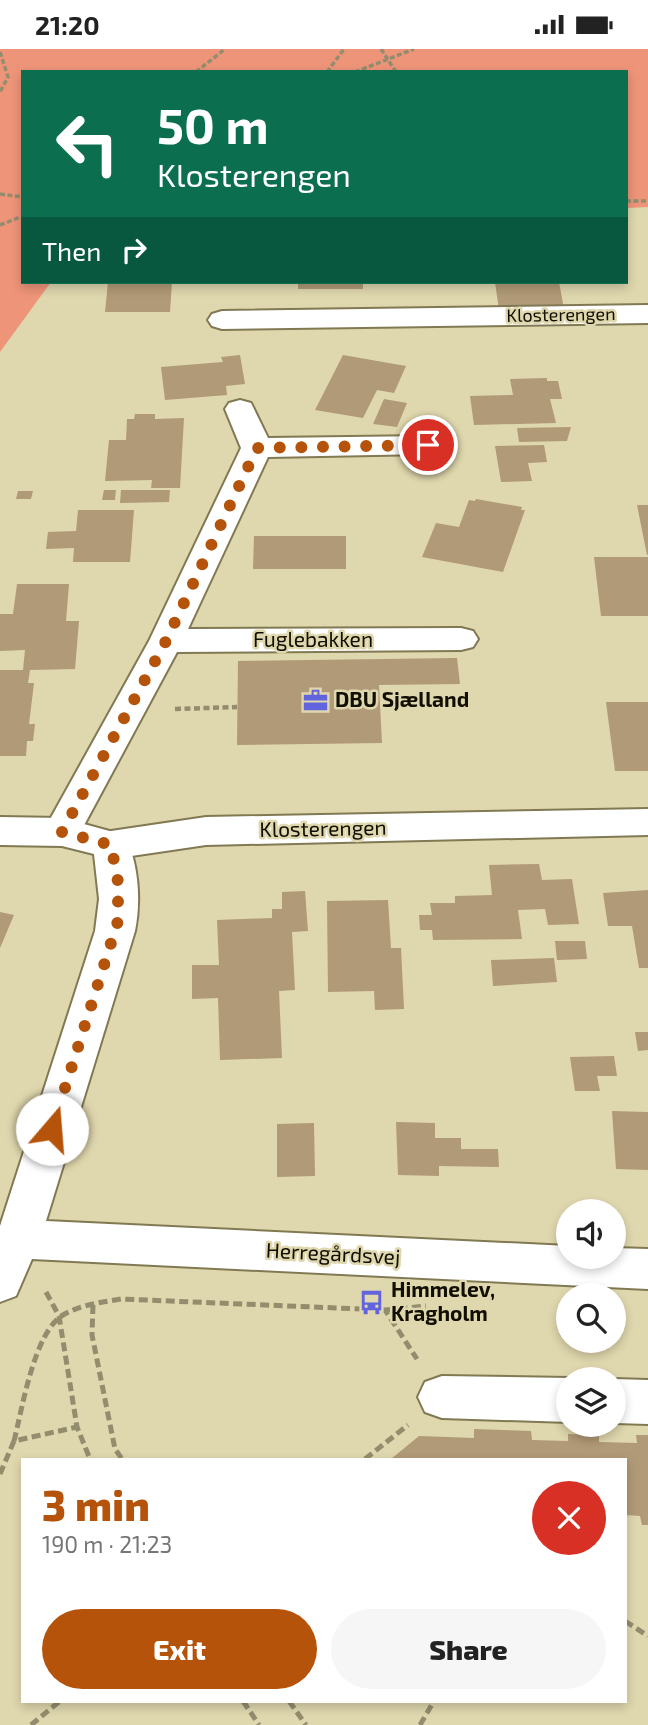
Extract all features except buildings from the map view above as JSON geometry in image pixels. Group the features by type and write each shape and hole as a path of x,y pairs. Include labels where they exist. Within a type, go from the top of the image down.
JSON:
{"street":[{"name":"Klosterengen","path":"222,320 648,314"},
{"path":"62,832 166,641 257,448 240,409"},
{"path":"257,448 428,445"},
{"name":"Fuglebakken","path":"166,641 461,639"},
{"name":"Klosterengen","path":"0,831 62,832 111,845 206,831 648,822"},
{"path":"0,1282 18,1239 118,921 118,882 111,845"},
{"name":"Herregårdsvej","path":"18,1239 648,1269"},
{"path":"442,1397 556,1400"},
{"path":"626,1401 648,1402"}],"path":[{"path":"199,70 225,49"},
{"path":"328,70 344,49"},
{"path":"381,49 394,70"},
{"path":"361,70 414,49"},
{"path":"0,52 8,77 0,92"},
{"path":"0,194 21,197"},
{"path":"628,201 648,201"},
{"path":"0,225 21,217"},
{"path":"129,710 237,707"},
{"path":"18,1239 59,1317 77,1427 90,1458"},
{"path":"0,1474 14,1441 44,1338 59,1317 93,1304 121,1299 385,1310 442,1397"},
{"path":"93,1304 92,1335 114,1449 121,1458"},
{"path":"14,1441 77,1427"},
{"path":"627,1622 648,1636"},
{"path":"31,1725 58,1703"},
{"path":"244,1703 259,1725"},
{"path":"290,1703 306,1725"},
{"path":"420,1725 433,1703"}],"shaded area":[{"path":"0,49 648,49 648,207 628,208 628,70 21,70 21,284 50,284 0,352"}],"place":[{"name":"DBU Sjælland","path":"315,700"},
{"name":"Himmelev, Kragholm","path":"371,1302"}],"route":[{"path":"52,1129 118,921 118,882 111,845 62,832 166,641 257,448 428,445"}]}
